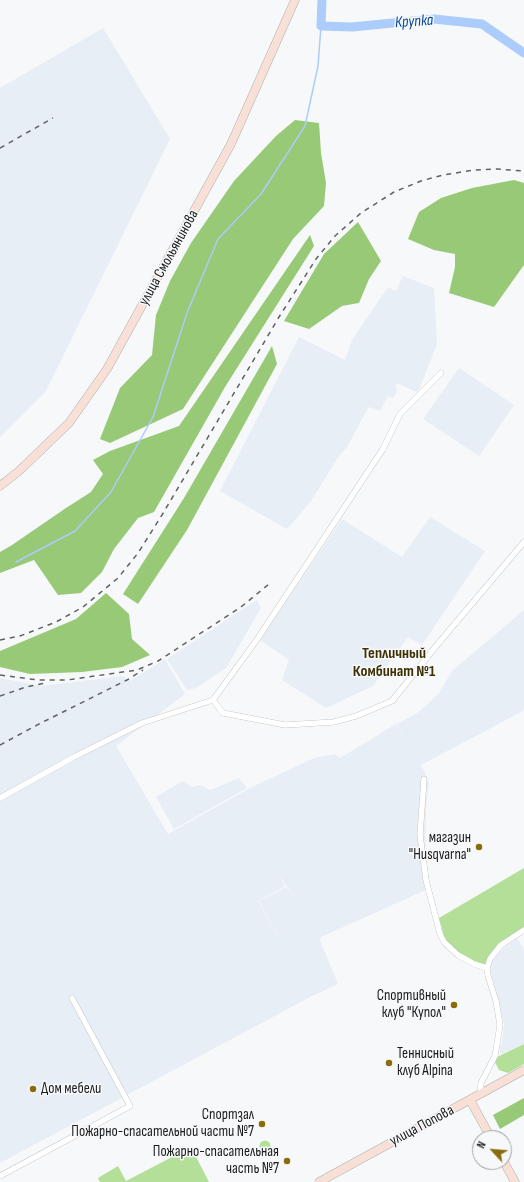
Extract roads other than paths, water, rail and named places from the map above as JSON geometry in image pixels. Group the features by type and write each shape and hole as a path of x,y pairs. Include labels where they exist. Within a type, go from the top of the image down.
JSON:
{"street":[{"name":"улица Смольянинова","path":"0,486 19,471 69,423 107,370 230,144 295,0"},
{"path":"0,798 74,757 142,724 213,700 256,641 384,450 400,414 441,373"},
{"path":"213,700 223,713 285,725 334,722 356,716 392,701 524,542"},
{"path":"424,779 420,835 426,880 440,934 444,942 458,955 474,964 487,968"},
{"path":"480,1095 481,1083 495,1056 500,1025 496,1001 487,968 490,959 501,945 524,930"},
{"path":"0,1176 130,1106 72,998"},
{"name":"улица Попова","path":"319,1182 524,1070"},
{"path":"470,1100 487,1130"},
{"path":"508,1170 515,1182"}],"waterway":[{"name":"Крупка","path":"322,0 321,26 352,27 434,19 482,24 524,53"},
{"path":"16,562 75,531 111,492 153,417 187,313 218,239 261,194 305,126 318,66 321,26"}],"railway":[{"path":"0,148 53,118"},
{"path":"0,640 20,636 56,622 83,607 118,578 138,553 162,515 279,317 316,259 335,236 361,213 394,192 421,181 443,175 474,170 497,169 524,171"},
{"path":"0,675 38,680 67,680 137,670 158,661 241,607 269,584"},
{"path":"0,745 127,680 143,670"},
{"path":"0,696 26,687 45,683"}],"place":[{"name":"магазин \"Husqvarna\"","path":"479,847"},
{"name":"Спортивный клуб \"Купол\"","path":"454,1005"},
{"name":"Теннисный клуб Alpina","path":"389,1063"},
{"name":"Дом мебели","path":"33,1089"},
{"name":"Спортзал Пожарно-спасательной части №7","path":"262,1124"},
{"name":"Пожарно-спасательная часть №7","path":"287,1161"}],"district":[{"name":"Тепличный Комбинат №1","path":"394,663"}]}
